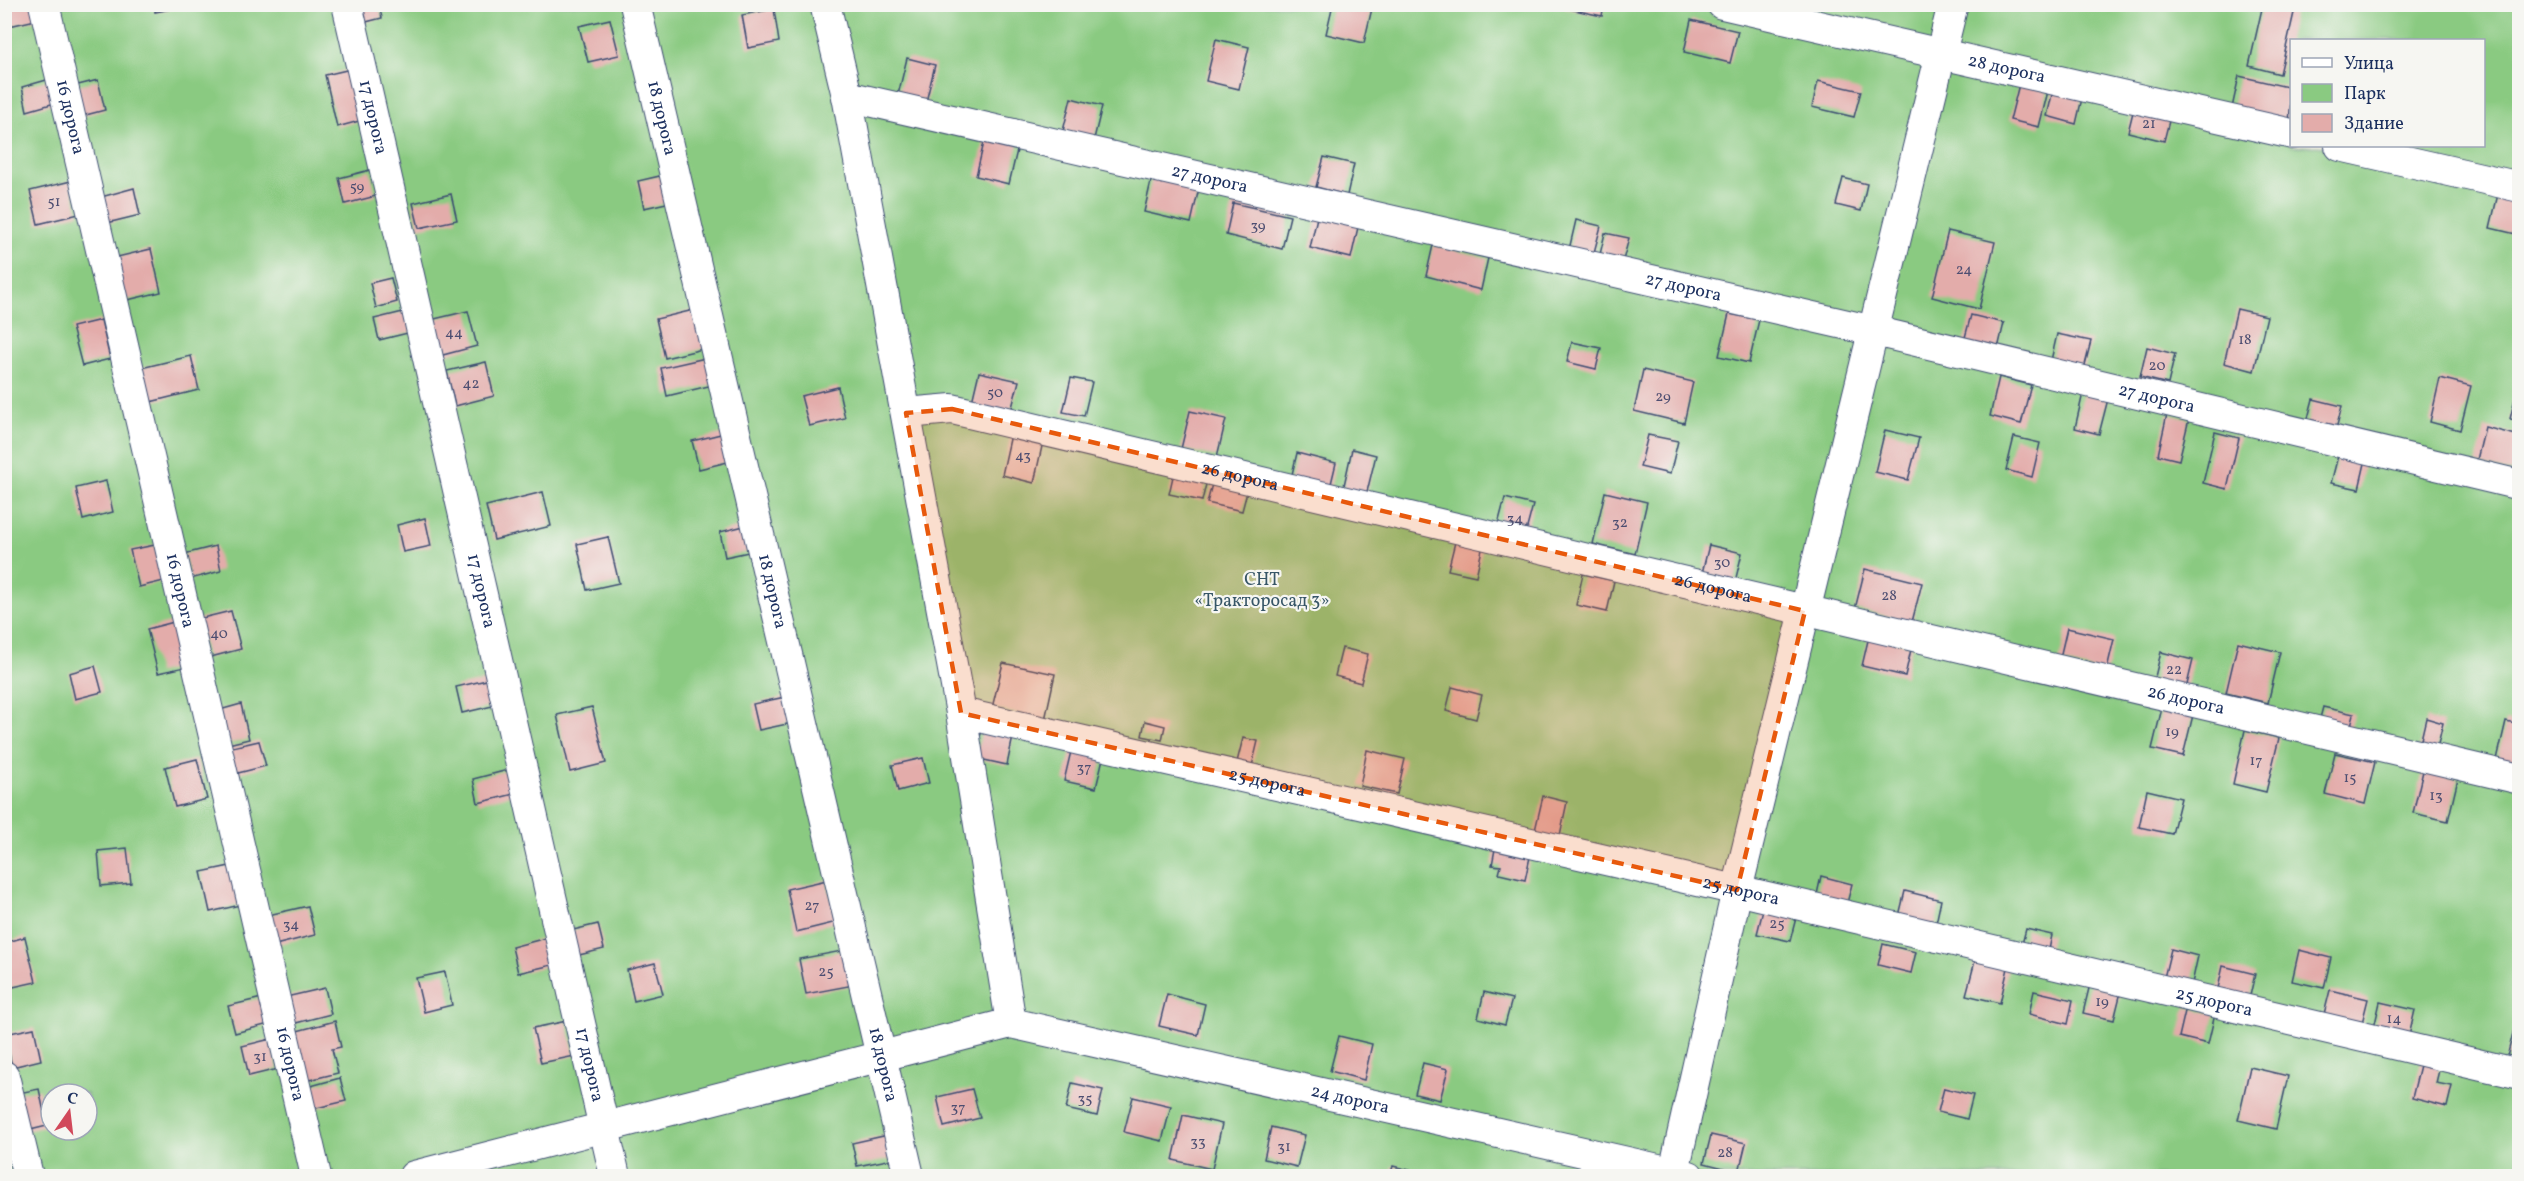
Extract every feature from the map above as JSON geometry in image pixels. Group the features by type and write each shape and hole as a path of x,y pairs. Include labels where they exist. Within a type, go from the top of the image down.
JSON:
{"street":[{"name":"16 дорога","path":"44,4 316,1176"},
{"name":"17 дорога","path":"347,4 615,1176"},
{"name":"18 дорога","path":"635,4 909,1176"},
{"path":"414,1176 605,1129 1011,1023 961,713 847,96 825,4"},
{"name":"28 дорога","path":"1722,4 2290,134"},
{"path":"1679,1175 1737,890 1953,4"},
{"name":"27 дорога","path":"847,96 1874,331 2520,485"},
{"path":"2344,147 2520,187"},
{"name":"26 дорога","path":"906,413 952,409 2520,779"},
{"name":"25 дорога","path":"961,713 1737,890 2520,1074"},
{"name":"24 дорога","path":"1011,1023 1679,1175"},
{"path":"4,1076 28,1176"}],"highlighted area":[{"path":"952,409 1805,611 1737,890 961,713 906,413"}],"green space":[{"name":"СНТ «Тракторосад 3»","path":"5,5 2519,5 2519,1176 5,1176"}],"building":[{"path":"5,4 36,4 40,19 5,27"},
{"path":"154,4 187,4 187,6 155,12"},
{"path":"358,4 379,4 382,18 362,23"},
{"path":"1333,4 1373,4 1364,43 1326,34"},
{"path":"1566,4 1604,4 1602,16 1565,8"},
{"path":"2263,4 2296,4 2280,74 2249,66"},
{"path":"774,9 779,42 748,48 742,15"},
{"path":"610,19 619,55 588,62 579,26"},
{"path":"1691,20 1738,31 1730,63 1684,52"},
{"path":"1216,39 1249,47 1239,89 1206,81"},
{"path":"907,58 935,65 926,102 898,95"},
{"path":"351,69 363,120 337,127 325,75"},
{"path":"2239,76 2290,88 2289,122 2232,108"},
{"path":"50,79 55,103 27,111 22,87"},
{"path":"98,80 105,110 82,116 74,86"},
{"path":"1818,81 1861,91 1854,117 1812,107"},
{"path":"2019,84 2048,91 2039,127 2010,120"},
{"path":"2054,86 2083,94 2076,124 2047,116"},
{"path":"1071,98 1102,106 1094,139 1063,131"},
{"path":"2134,108 2170,117 2164,141 2128,132"},
{"path":"986,134 1019,142 1009,184 976,176"},
{"path":"1324,157 1354,164 1347,195 1316,187"},
{"path":"370,170 376,196 345,204 339,178"},
{"path":"664,175 671,202 644,208 638,181"},
{"path":"1152,177 1199,188 1191,223 1144,212"},
{"path":"1843,178 1867,184 1861,211 1836,205"},
{"path":"71,181 79,214 38,224 30,191"},
{"path":"134,188 140,215 107,223 101,197"},
{"path":"451,194 457,220 419,228 413,203"},
{"path":"2498,194 2520,199 2520,235 2490,228"},
{"path":"1233,203 1290,216 1282,249 1226,235"},
{"path":"1318,213 1359,223 1351,258 1310,248"},
{"path":"1576,220 1601,226 1592,260 1568,254"},
{"path":"1948,231 1995,242 1979,309 1932,297"},
{"path":"1605,233 1629,238 1621,268 1598,263"},
{"path":"1433,245 1488,258 1481,290 1426,276"},
{"path":"151,249 161,292 123,301 113,258"},
{"path":"391,278 397,302 376,308 370,283"},
{"path":"702,308 711,347 665,358 656,319"},
{"path":"2237,309 2267,316 2254,371 2224,363"},
{"path":"407,311 412,332 379,340 374,319"},
{"path":"468,311 477,346 439,356 430,320"},
{"path":"1729,314 1759,320 1749,363 1719,356"},
{"path":"1971,315 2004,323 1997,353 1963,345"},
{"path":"101,320 110,359 82,366 72,327"},
{"path":"2057,334 2091,341 2083,373 2050,365"},
{"path":"1572,342 1601,348 1596,369 1567,362"},
{"path":"2147,347 2175,354 2168,384 2140,377"},
{"path":"191,356 199,390 146,403 137,369"},
{"path":"710,357 717,384 667,396 661,368"},
{"path":"486,362 494,396 455,406 447,371"},
{"path":"1643,370 1693,382 1684,423 1634,411"},
{"path":"979,372 1019,381 1010,415 971,406"},
{"path":"1999,377 2031,385 2021,424 1990,416"},
{"path":"1071,378 1092,382 1084,416 1063,412"},
{"path":"2440,378 2471,386 2460,430 2430,422"},
{"path":"2520,382 2520,421 2510,419"},
{"path":"838,387 845,418 809,426 801,396"},
{"path":"2083,393 2108,399 2099,434 2075,428"},
{"path":"2313,399 2342,406 2335,433 2306,426"},
{"path":"1190,411 1226,419 1217,457 1181,449"},
{"path":"2167,414 2189,419 2179,460 2158,455"},
{"path":"2485,427 2520,436 2520,474 2476,464"},
{"path":"1012,430 1044,437 1034,483 1002,475"},
{"path":"1885,430 1919,438 1908,480 1875,472"},
{"path":"729,432 736,460 699,469 692,441"},
{"path":"2215,432 2239,438 2227,489 2203,483"},
{"path":"1648,435 1678,441 1670,474 1640,467"},
{"path":"2014,437 2040,443 2032,477 2006,470"},
{"path":"1352,449 1376,455 1366,496 1343,490"},
{"path":"2339,452 2366,459 2359,489 2331,483"},
{"path":"1297,453 1336,463 1329,492 1290,483"},
{"path":"1174,472 1207,480 1202,501 1169,494"},
{"path":"106,481 113,512 83,520 76,488"},
{"path":"1212,484 1247,492 1242,511 1207,503"},
{"path":"543,492 551,526 494,540 486,506"},
{"path":"1605,492 1647,502 1635,554 1593,544"},
{"path":"1505,498 1533,505 1524,539 1496,532"},
{"path":"425,518 431,546 403,552 397,525"},
{"path":"752,524 758,550 725,557 720,532"},
{"path":"608,537 619,583 587,590 577,544"},
{"path":"1456,538 1483,545 1476,576 1448,570"},
{"path":"155,545 164,581 139,587 130,550"},
{"path":"1709,545 1742,553 1735,582 1702,573"},
{"path":"216,546 221,571 190,579 184,554"},
{"path":"1865,569 1922,583 1912,622 1855,609"},
{"path":"1583,574 1614,581 1607,612 1576,605"},
{"path":"231,611 241,649 207,658 198,619"},
{"path":"174,622 185,667 158,673 147,629"},
{"path":"2067,628 2114,639 2106,673 2059,662"},
{"path":"1869,636 1912,645 1905,676 1862,666"},
{"path":"2238,642 2280,652 2268,703 2226,693"},
{"path":"1342,648 1368,654 1361,683 1335,676"},
{"path":"2161,652 2193,660 2186,689 2154,681"},
{"path":"1003,663 1055,674 1045,720 992,708"},
{"path":"95,666 102,692 75,699 69,673"},
{"path":"491,679 497,705 462,713 456,687"},
{"path":"1452,687 1482,695 1476,719 1446,711"},
{"path":"785,697 792,723 759,730 753,704"},
{"path":"241,704 249,739 224,745 216,711"},
{"path":"592,707 606,763 570,772 557,715"},
{"path":"2323,707 2354,714 2350,729 2319,722"},
{"path":"2162,708 2193,715 2183,756 2152,749"},
{"path":"2426,718 2443,723 2436,753 2419,748"},
{"path":"1145,721 1165,726 1162,740 1142,736"},
{"path":"2506,721 2520,724 2520,774 2495,768"},
{"path":"983,725 1014,732 1007,765 975,758"},
{"path":"2245,730 2279,738 2266,792 2233,784"},
{"path":"1243,738 1258,741 1252,766 1237,762"},
{"path":"259,741 266,766 234,774 228,748"},
{"path":"1072,747 1104,754 1096,788 1064,781"},
{"path":"1367,750 1405,759 1397,794 1360,786"},
{"path":"2335,753 2375,762 2365,804 2325,794"},
{"path":"923,758 929,783 898,791 892,765"},
{"path":"197,759 207,799 175,807 165,767"},
{"path":"508,770 514,794 478,803 473,779"},
{"path":"2423,771 2458,779 2448,821 2413,813"},
{"path":"2147,790 2181,798 2172,834 2139,827"},
{"path":"1543,796 1567,802 1558,845 1533,839"},
{"path":"127,848 131,883 101,886 98,851"},
{"path":"1495,849 1530,857 1525,880 1499,874 1501,866 1492,865"},
{"path":"230,866 240,905 210,912 201,872"},
{"path":"1821,876 1852,884 1846,907 1816,899"},
{"path":"827,880 837,922 796,932 787,889"},
{"path":"1905,891 1941,900 1935,928 1898,920"},
{"path":"308,906 315,935 275,945 268,915"},
{"path":"1764,906 1797,914 1790,941 1757,934"},
{"path":"598,924 604,949 575,956 569,931"},
{"path":"2026,929 2052,935 2048,955 2021,948"},
{"path":"25,937 36,982 4,989 4,943"},
{"path":"546,938 552,965 518,973 512,947"},
{"path":"1883,944 1916,952 1911,973 1878,965"},
{"path":"2171,949 2198,956 2191,988 2163,982"},
{"path":"847,950 854,985 806,994 799,959"},
{"path":"2299,950 2331,958 2324,988 2292,981"},
{"path":"1975,961 2008,968 2000,1003 1966,995"},
{"path":"655,963 663,994 634,1001 627,970"},
{"path":"2223,966 2255,974 2247,1009 2215,1002"},
{"path":"445,972 452,1005 424,1012 416,978"},
{"path":"2090,984 2121,992 2114,1020 2083,1013"},
{"path":"325,988 331,1014 292,1024 286,997"},
{"path":"2330,990 2368,999 2361,1027 2323,1018"},
{"path":"2034,991 2073,1000 2068,1024 2029,1014"},
{"path":"1484,992 1512,999 1505,1025 1478,1018"},
{"path":"1167,994 1205,1004 1198,1035 1159,1026"},
{"path":"262,998 269,1024 235,1033 228,1006"},
{"path":"2380,1002 2415,1010 2409,1036 2374,1028"},
{"path":"2186,1007 2215,1014 2208,1044 2179,1037"},
{"path":"335,1021 341,1047 332,1049 338,1073 305,1081 293,1032"},
{"path":"567,1021 575,1056 541,1063 533,1028"},
{"path":"34,1028 41,1060 12,1067 5,1034"},
{"path":"2514,1029 2520,1030 2520,1060 2507,1057"},
{"path":"1339,1036 1372,1044 1364,1080 1330,1071"},
{"path":"271,1039 278,1069 249,1076 242,1046"},
{"path":"2421,1061 2440,1066 2436,1083 2452,1086 2447,1107 2412,1098"},
{"path":"1423,1063 1448,1069 1440,1100 1415,1094"},
{"path":"2250,1067 2288,1076 2276,1129 2238,1120"},
{"path":"340,1078 346,1101 312,1109 307,1087"},
{"path":"1072,1083 1103,1090 1097,1116 1066,1109"},
{"path":"1944,1088 1973,1095 1967,1119 1938,1112"},
{"path":"39,1089 39,1128 26,1131 18,1093"},
{"path":"972,1089 980,1118 944,1127 937,1097"},
{"path":"1133,1097 1171,1106 1162,1141 1124,1132"},
{"path":"1183,1115 1222,1124 1212,1169 1173,1160"},
{"path":"1271,1127 1305,1135 1297,1167 1264,1159"},
{"path":"888,1135 893,1159 857,1166 852,1143"},
{"path":"1711,1135 1746,1143 1739,1172 1704,1163"},
{"path":"1393,1166 1433,1176 1390,1176"}]}
